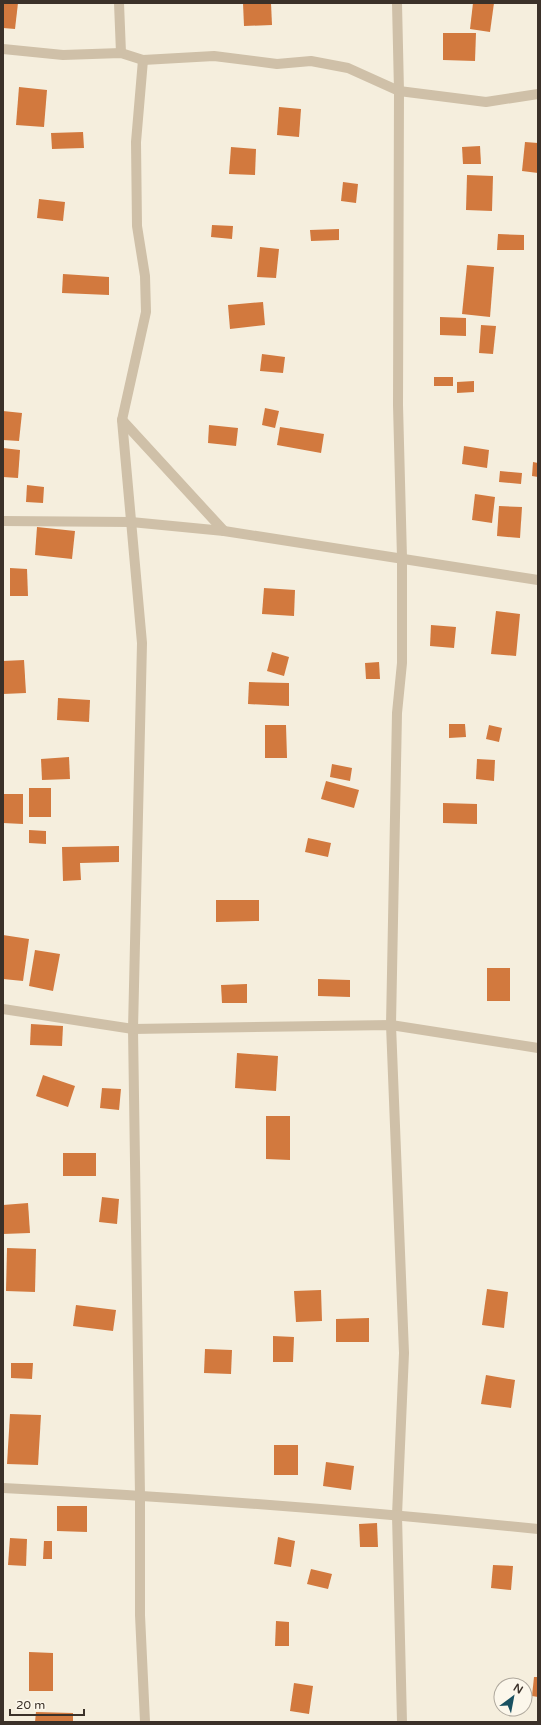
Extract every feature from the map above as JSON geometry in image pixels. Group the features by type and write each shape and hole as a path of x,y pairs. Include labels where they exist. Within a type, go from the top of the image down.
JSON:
{"street":[{"path":"119,3 121,53"},
{"path":"397,3 399,90 398,405 402,558 402,663 397,713 391,1025 404,1353 397,1515 402,1722"},
{"path":"3,50 63,55 121,53 142,60 214,56 278,64 311,61 348,68 399,90 486,102 538,94"},
{"path":"142,60 136,142 136,226 145,276 146,312 122,420 142,643 133,1029 140,1495 140,1615 145,1722"},
{"path":"122,420 224,531"},
{"path":"3,521 131,522 224,531 538,580"},
{"path":"3,1009 133,1029 391,1025 538,1048"},
{"path":"3,1488 140,1495 397,1515 538,1529"}],"building":[{"path":"3,3 18,3 15,29 3,28"},
{"path":"243,3 271,3 272,25 244,26"},
{"path":"473,3 494,3 490,32 470,29"},
{"path":"443,33 476,33 475,61 443,60"},
{"path":"19,87 47,90 44,127 16,125"},
{"path":"279,107 301,109 299,137 277,135"},
{"path":"83,132 84,148 52,149 51,133"},
{"path":"525,142 538,143 538,173 522,171"},
{"path":"480,146 481,164 463,164 462,147"},
{"path":"231,147 256,149 255,175 229,174"},
{"path":"467,175 493,176 492,211 466,210"},
{"path":"343,182 358,184 356,203 341,201"},
{"path":"39,199 65,202 63,221 37,218"},
{"path":"212,225 233,226 232,239 211,237"},
{"path":"339,229 339,240 311,241 310,230"},
{"path":"498,234 524,235 524,250 497,250"},
{"path":"260,247 279,249 276,278 257,277"},
{"path":"467,265 494,267 490,317 462,314"},
{"path":"63,274 109,277 109,295 62,293"},
{"path":"263,302 265,325 230,329 228,305"},
{"path":"440,317 466,318 466,336 440,335"},
{"path":"481,325 496,326 493,354 479,353"},
{"path":"262,354 285,357 283,373 260,371"},
{"path":"434,377 453,377 453,386 434,386"},
{"path":"474,381 474,392 457,393 457,382"},
{"path":"265,408 279,411 275,428 262,425"},
{"path":"3,411 22,413 19,441 3,440"},
{"path":"209,425 238,428 236,446 208,443"},
{"path":"280,427 324,434 321,453 277,445"},
{"path":"464,446 489,450 487,468 462,464"},
{"path":"3,448 20,450 18,478 3,477"},
{"path":"533,462 538,463 538,477 532,476"},
{"path":"500,471 522,473 521,484 499,482"},
{"path":"27,485 44,487 43,503 26,502"},
{"path":"475,494 495,497 492,523 472,520"},
{"path":"499,506 522,507 520,538 497,536"},
{"path":"37,527 75,531 72,559 35,555"},
{"path":"10,568 27,569 28,596 10,596"},
{"path":"264,588 295,590 294,616 262,614"},
{"path":"496,611 520,614 516,656 491,654"},
{"path":"431,625 456,627 454,648 430,646"},
{"path":"272,652 289,657 284,676 267,671"},
{"path":"24,660 26,693 3,694 3,661"},
{"path":"379,662 380,679 366,679 365,663"},
{"path":"249,682 289,683 289,706 248,704"},
{"path":"58,698 90,700 89,722 57,720"},
{"path":"449,724 465,724 466,737 449,738"},
{"path":"265,725 286,725 287,758 265,758"},
{"path":"489,725 502,728 499,742 486,739"},
{"path":"69,757 70,779 42,780 41,759"},
{"path":"477,759 495,760 494,781 476,779"},
{"path":"332,764 352,768 350,781 330,777"},
{"path":"326,781 359,790 354,808 321,799"},
{"path":"29,788 51,788 51,817 29,817"},
{"path":"3,794 23,794 23,824 3,823"},
{"path":"443,803 477,804 477,824 443,823"},
{"path":"29,830 46,831 46,844 29,843"},
{"path":"308,838 331,843 328,857 305,852"},
{"path":"119,846 119,862 80,863 81,880 63,881 62,847"},
{"path":"216,900 259,900 259,921 216,922"},
{"path":"3,935 29,939 23,981 3,979"},
{"path":"35,950 60,954 53,991 29,986"},
{"path":"487,968 510,968 510,1001 487,1001"},
{"path":"318,979 350,980 350,997 318,996"},
{"path":"247,984 247,1003 222,1003 221,985"},
{"path":"31,1024 63,1026 62,1046 30,1045"},
{"path":"237,1053 278,1056 276,1091 235,1088"},
{"path":"43,1075 75,1086 68,1107 36,1096"},
{"path":"102,1088 121,1089 119,1110 100,1108"},
{"path":"266,1116 290,1116 290,1160 266,1159"},
{"path":"63,1153 96,1153 96,1176 63,1176"},
{"path":"102,1197 119,1199 117,1224 99,1222"},
{"path":"28,1203 30,1233 3,1234 3,1205"},
{"path":"7,1248 36,1249 35,1292 6,1291"},
{"path":"487,1289 508,1292 504,1328 482,1325"},
{"path":"321,1290 322,1321 296,1322 294,1291"},
{"path":"76,1305 116,1310 113,1331 73,1326"},
{"path":"369,1318 369,1342 336,1342 336,1319"},
{"path":"273,1336 294,1337 293,1362 273,1362"},
{"path":"205,1349 232,1350 231,1374 204,1373"},
{"path":"11,1363 33,1363 32,1379 11,1378"},
{"path":"486,1375 515,1380 511,1408 481,1404"},
{"path":"10,1414 41,1415 38,1465 7,1464"},
{"path":"274,1445 298,1445 298,1475 274,1475"},
{"path":"326,1462 354,1466 351,1490 323,1486"},
{"path":"57,1506 87,1506 87,1532 57,1531"},
{"path":"377,1523 378,1547 360,1547 359,1524"},
{"path":"278,1537 295,1541 291,1567 274,1564"},
{"path":"10,1538 27,1539 26,1566 8,1565"},
{"path":"44,1541 52,1541 52,1559 43,1559"},
{"path":"493,1565 513,1566 511,1590 491,1588"},
{"path":"311,1569 332,1574 328,1589 307,1584"},
{"path":"276,1621 289,1622 289,1646 275,1646"},
{"path":"29,1652 53,1653 53,1691 29,1691"},
{"path":"534,1677 538,1677 538,1697 533,1696"},
{"path":"294,1683 313,1686 309,1714 290,1711"},
{"path":"36,1712 73,1713 73,1722 35,1722"}]}
